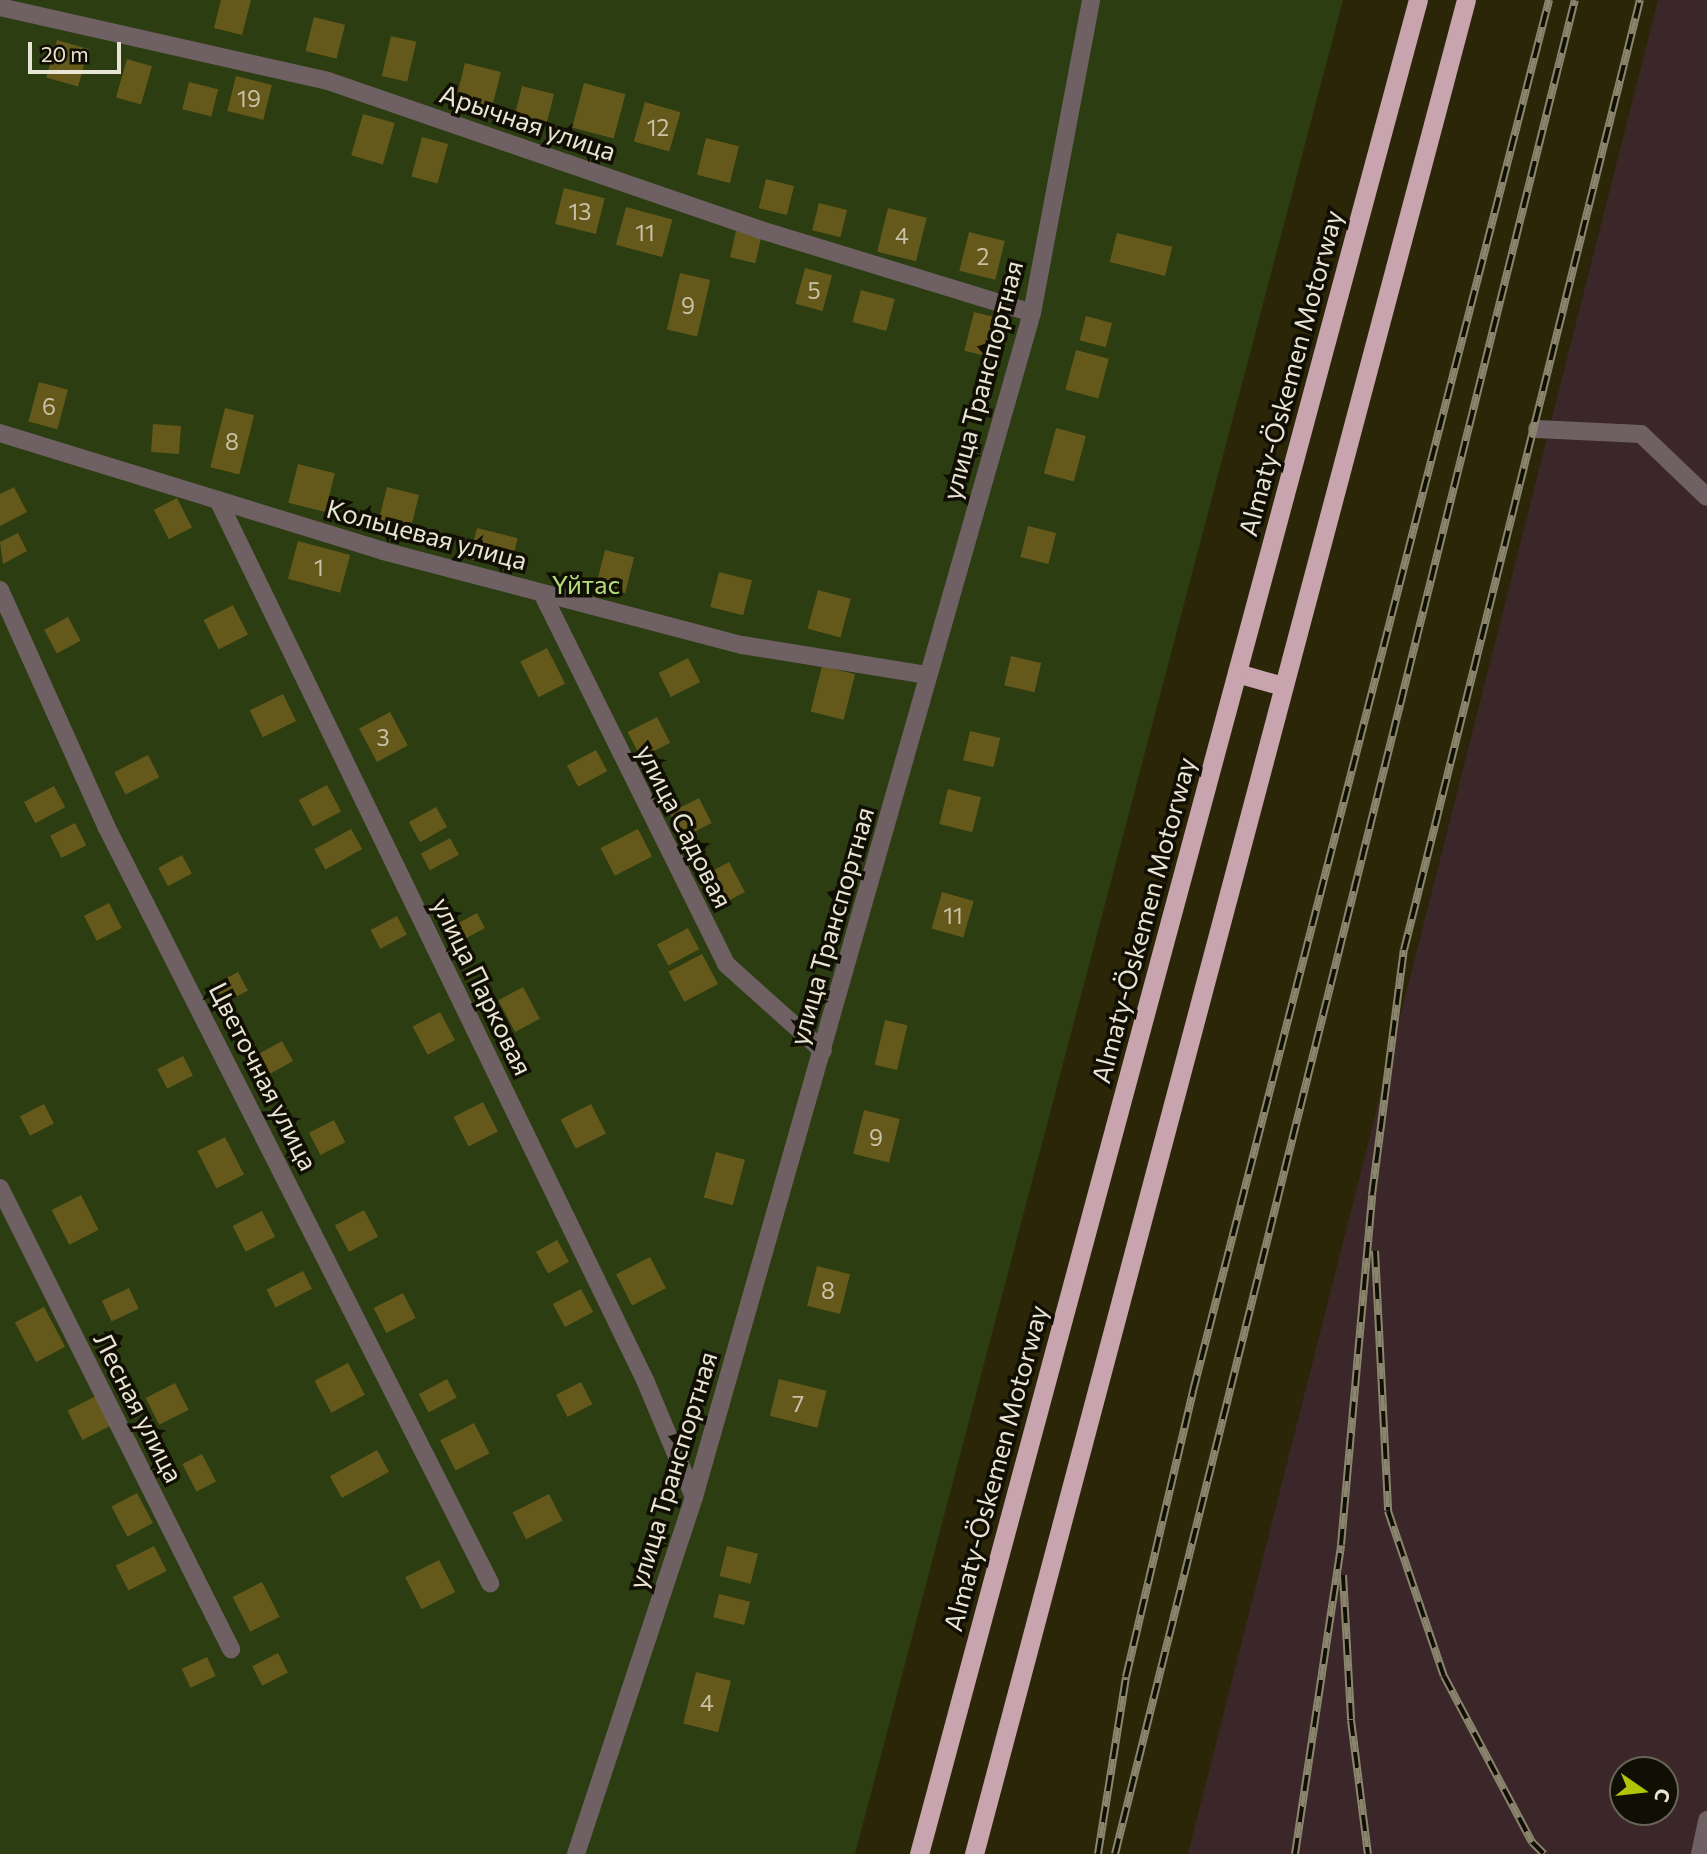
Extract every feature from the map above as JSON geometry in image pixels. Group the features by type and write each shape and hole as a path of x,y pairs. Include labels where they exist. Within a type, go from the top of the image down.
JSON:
{"highway":[{"name":"Almaty-Öskemen Motorway","path":"919,1854 1418,0"},
{"path":"974,1854 1466,0"},
{"path":"1237,673 1283,686"}],"street":[{"name":"улица Транспортная","path":"576,1854 694,1497 1032,313 1091,0"},
{"name":"Арычная улица","path":"0,8 328,82 761,230 1032,313"},
{"path":"1538,429 1642,434 1707,497"},
{"name":"Кольцевая улица","path":"0,433 218,500 542,593 742,645 928,675"},
{"name":"улица Парковая","path":"218,500 645,1380 694,1497"},
{"name":"Цветочная улица","path":"0,590 107,828 490,1583"},
{"name":"улица Садовая","path":"542,593 726,964 823,1051"},
{"name":"Лесная улица","path":"0,1188 231,1649"},
{"path":"1700,1854 1707,1821"}],"shaded area":[{"path":"1658,0 1707,0 1707,1854 1188,1854"}],"green space":[{"name":"Үйтас","path":"0,0 1343,0 855,1854 0,1854"}],"building":[{"path":"221,0 251,0 242,35 214,28"},
{"path":"314,17 345,25 337,59 306,51"},
{"path":"391,36 416,42 407,82 382,76"},
{"path":"57,40 89,49 78,87 46,77"},
{"path":"127,59 152,66 141,105 116,97"},
{"path":"465,63 501,72 492,107 456,98"},
{"path":"236,76 272,85 263,120 227,111"},
{"path":"189,82 218,89 211,116 182,109"},
{"path":"584,83 626,94 614,139 572,127"},
{"path":"522,86 554,94 547,123 515,115"},
{"path":"645,102 681,112 669,152 634,141"},
{"path":"363,114 395,123 383,164 351,155"},
{"path":"422,137 448,144 437,184 411,177"},
{"path":"706,138 739,146 730,183 697,175"},
{"path":"766,179 794,186 787,215 759,208"},
{"path":"564,188 605,198 596,234 555,224"},
{"path":"819,203 847,210 840,237 812,230"},
{"path":"626,207 672,219 662,257 616,245"},
{"path":"888,208 927,218 916,261 877,252"},
{"path":"736,231 761,237 755,263 730,257"},
{"path":"969,232 1005,241 995,280 959,271"},
{"path":"1117,233 1172,247 1165,276 1110,262"},
{"path":"805,268 832,275 822,311 795,304"},
{"path":"680,273 710,280 697,336 667,330"},
{"path":"861,290 895,299 886,331 852,322"},
{"path":"974,312 1003,319 993,358 964,351"},
{"path":"1086,316 1112,323 1106,347 1080,340"},
{"path":"1076,350 1109,359 1098,398 1065,390"},
{"path":"39,382 68,390 57,429 28,422"},
{"path":"225,408 254,415 239,474 210,467"},
{"path":"153,424 181,426 179,454 151,452"},
{"path":"1056,428 1086,436 1074,481 1044,473"},
{"path":"298,464 335,473 325,512 288,503"},
{"path":"14,487 27,512 0,526 0,494"},
{"path":"387,487 419,495 410,533 378,525"},
{"path":"177,498 192,527 169,539 154,510"},
{"path":"1028,526 1056,533 1048,564 1020,557"},
{"path":"477,528 518,538 510,569 469,559"},
{"path":"18,533 27,551 3,564 0,542"},
{"path":"298,541 350,555 340,593 288,579"},
{"path":"605,550 634,557 625,593 596,586"},
{"path":"719,572 752,580 743,615 710,607"},
{"path":"818,590 851,599 840,637 808,629"},
{"path":"233,605 248,634 219,649 204,620"},
{"path":"68,617 81,641 57,654 44,630"},
{"path":"547,648 565,684 538,697 520,662"},
{"path":"1011,656 1041,663 1034,692 1004,685"},
{"path":"688,658 700,682 671,697 659,673"},
{"path":"822,666 855,674 844,720 811,712"},
{"path":"283,694 296,721 263,737 250,710"},
{"path":"390,712 408,746 377,762 359,728"},
{"path":"657,717 670,743 641,758 628,732"},
{"path":"970,731 1000,738 993,767 963,760"},
{"path":"596,750 607,771 578,787 567,765"},
{"path":"148,755 159,777 125,795 114,772"},
{"path":"327,785 341,811 313,827 299,800"},
{"path":"54,786 65,807 35,823 24,802"},
{"path":"948,789 981,797 972,832 939,824"},
{"path":"699,798 712,823 682,838 670,813"},
{"path":"436,807 447,827 420,842 409,822"},
{"path":"75,823 86,845 61,858 50,836"},
{"path":"351,829 362,849 325,869 314,849"},
{"path":"638,829 652,857 615,876 601,848"},
{"path":"450,838 459,855 430,870 421,853"},
{"path":"182,855 192,874 168,886 158,868"},
{"path":"729,862 745,892 713,909 697,879"},
{"path":"942,892 974,901 963,938 932,929"},
{"path":"109,903 122,928 97,941 84,916"},
{"path":"477,913 485,928 460,941 452,926"},
{"path":"397,916 407,935 380,949 371,930"},
{"path":"688,928 699,949 668,966 657,944"},
{"path":"702,954 718,984 684,1002 668,972"},
{"path":"238,972 248,991 224,1003 214,985"},
{"path":"523,987 540,1019 515,1032 498,1000"},
{"path":"440,1012 455,1040 428,1055 413,1027"},
{"path":"885,1020 907,1025 897,1070 875,1065"},
{"path":"282,1041 293,1061 263,1078 252,1057"},
{"path":"183,1056 193,1076 167,1089 157,1069"},
{"path":"483,1102 498,1131 469,1146 454,1117"},
{"path":"44,1104 54,1124 30,1136 20,1116"},
{"path":"591,1104 606,1133 576,1149 561,1119"},
{"path":"864,1110 900,1119 889,1163 853,1154"},
{"path":"334,1120 345,1142 320,1155 309,1133"},
{"path":"225,1137 244,1174 216,1188 197,1151"},
{"path":"716,1152 745,1160 733,1205 704,1197"},
{"path":"81,1195 99,1230 69,1245 52,1210"},
{"path":"364,1210 378,1236 349,1252 335,1225"},
{"path":"262,1211 275,1237 246,1252 233,1226"},
{"path":"557,1240 569,1262 548,1274 536,1252"},
{"path":"650,1257 666,1288 632,1305 616,1274"},
{"path":"817,1266 850,1274 840,1314 807,1306"},
{"path":"303,1271 312,1289 276,1307 266,1290"},
{"path":"129,1288 139,1309 112,1322 102,1301"},
{"path":"581,1289 593,1312 565,1327 553,1304"},
{"path":"403,1293 416,1318 386,1333 374,1308"},
{"path":"44,1307 65,1347 36,1362 15,1322"},
{"path":"348,1363 365,1395 331,1413 314,1381"},
{"path":"447,1379 457,1398 429,1413 419,1394"},
{"path":"779,1379 827,1391 817,1428 770,1416"},
{"path":"581,1382 592,1404 567,1417 556,1395"},
{"path":"175,1383 189,1410 159,1425 146,1398"},
{"path":"96,1396 111,1425 82,1440 67,1411"},
{"path":"474,1423 489,1453 456,1471 440,1440"},
{"path":"377,1450 389,1472 342,1498 330,1476"},
{"path":"202,1454 216,1482 196,1492 182,1464"},
{"path":"137,1493 153,1523 127,1537 111,1507"},
{"path":"549,1494 563,1521 526,1539 512,1513"},
{"path":"154,1546 167,1571 128,1590 116,1566"},
{"path":"727,1546 758,1554 751,1584 720,1576"},
{"path":"439,1560 455,1592 421,1609 405,1577"},
{"path":"262,1582 280,1617 250,1632 233,1597"},
{"path":"719,1594 750,1602 744,1625 713,1617"},
{"path":"278,1653 288,1673 262,1686 252,1666"},
{"path":"207,1657 216,1676 190,1688 182,1669"},
{"path":"696,1672 731,1681 718,1732 683,1723"}],"railway":[{"path":"1098,1854 1126,1677 1193,1391 1549,0"},
{"path":"1115,1854 1575,0"},
{"path":"1295,1854 1341,1545 1372,1195 1404,950 1640,0"},
{"path":"1375,1251 1388,1511 1444,1676 1532,1842 1544,1854"},
{"path":"1343,1575 1351,1720 1368,1854"}]}
